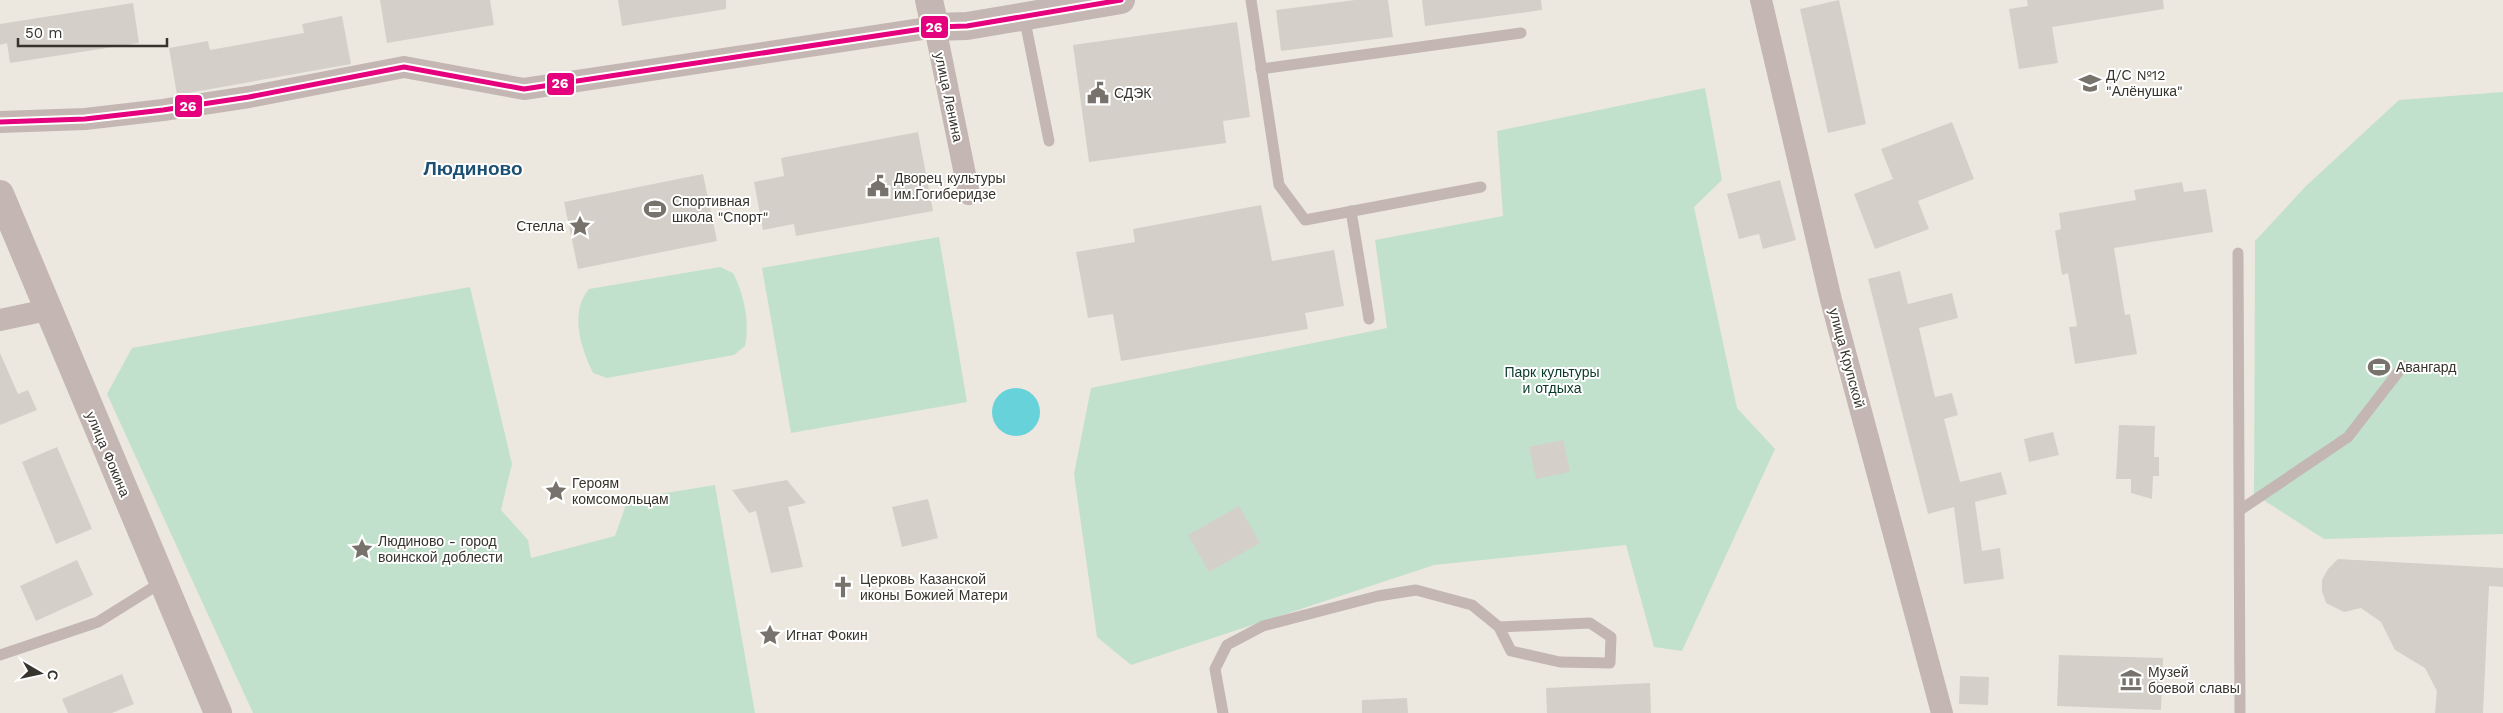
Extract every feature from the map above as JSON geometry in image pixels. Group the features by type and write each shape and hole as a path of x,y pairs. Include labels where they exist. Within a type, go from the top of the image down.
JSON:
{"street":[{"name":"улица Ленина","path":"929,0 968,194"},
{"path":"0,122 85,119 163,110 249,97 404,67 524,89 935,28 967,26 1122,0"},
{"name":"улица Крупской","path":"1761,0 1831,300 1942,713"},
{"name":"улица Фокина","path":"0,194 47,310 218,713"},
{"path":"0,320 47,310"}],"lane":[{"path":"1250,0 1279,185 1305,220 1481,187"},
{"path":"1024,16 1049,141"},
{"path":"1261,69 1521,33"},
{"path":"1351,211 1369,319"},
{"path":"2238,253 2240,713"},
{"path":"2240,510 2348,437 2403,366"},
{"path":"0,655 98,622 162,582"},
{"path":"1224,713 1215,669 1227,644 1263,626 1378,596 1416,590 1472,605 1499,627 1511,651 1560,662 1610,663 1611,637 1590,623 1499,627"}],"green space":[{"name":"Парк культуры и отдыха","path":"1705,88 1722,180 1694,207 1737,408 1775,449 1682,651 1654,647 1626,545 1434,565 1131,665 1097,637 1074,474 1091,388 1387,328 1375,240 1503,216 1497,131"},
{"name":"Авангард","path":"2503,92 2503,534 2324,539 2254,494 2255,241 2306,186 2399,100"},
{"path":"939,237 967,402 791,433 762,268"},
{"path":"720,267 733,273 740,290 747,328 745,346 734,355 607,378 593,373 584,353 578,319 583,298 589,289"},
{"path":"470,287 512,464 501,510 528,540 531,558 615,536 628,499 715,485 755,713 253,713 107,394 132,348"}],"water":[{"path":"1011,388 1021,388 1033,395 1040,407 1040,417 1033,429 1021,436 1011,436 1003,432 996,425 992,417 992,407 996,399 1003,392"}],"building":[{"path":"380,0 490,0 494,25 387,43"},
{"path":"618,0 726,0 726,9 622,26"},
{"path":"1355,0 1388,0 1393,37 1281,51 1276,10"},
{"path":"1422,0 1541,0 1542,10 1425,26"},
{"path":"1839,0 1866,124 1828,133 1800,9"},
{"path":"2027,0 2163,0 2164,9 2052,27 2058,63 2019,69 2009,9 2028,6"},
{"path":"133,3 139,43 10,63 7,43 0,45 0,24"},
{"path":"342,16 351,64 177,95 169,48 208,41 210,50 304,33 302,24"},
{"path":"1237,22 1250,117 1223,121 1226,143 1089,162 1073,45"},
{"path":"1952,122 1974,179 1918,201 1929,229 1875,249 1854,194 1893,179 1881,149"},
{"path":"918,132 933,211 796,236 794,224 763,230 754,182 784,176 781,158"},
{"path":"703,174 717,241 578,269 564,202"},
{"path":"1780,180 1796,240 1763,249 1759,234 1739,239 1727,194"},
{"path":"2182,182 2184,192 2206,189 2213,232 2114,248 2125,315 2130,314 2137,354 2075,364 2069,327 2077,326 2068,273 2062,275 2055,231 2061,229 2059,213 2136,200 2134,190"},
{"path":"1261,205 1272,261 1334,250 1344,306 1305,313 1308,329 1121,361 1113,314 1088,318 1076,252 1135,242 1133,229"},
{"path":"1900,271 1908,304 1952,293 1958,318 1919,328 1935,397 1952,393 1958,415 1944,419 1960,482 2001,472 2007,494 1975,502 1982,551 2000,548 2004,579 1964,584 1954,507 1928,514 1868,279"},
{"path":"0,353 18,394 28,390 37,410 0,425"},
{"path":"2119,425 2155,426 2154,457 2159,457 2159,476 2153,476 2152,499 2131,493 2131,479 2116,479"},
{"path":"2053,432 2059,455 2029,462 2024,439"},
{"path":"1563,440 1570,472 1536,479 1529,447"},
{"path":"57,447 92,529 56,544 22,462"},
{"path":"787,480 806,503 788,507 803,567 771,573 756,511 749,513 732,490"},
{"path":"928,499 938,538 902,547 892,507"},
{"path":"1239,506 1260,543 1209,572 1188,535"},
{"path":"2338,559 2503,568 2503,587 2489,586 2483,713 2435,713 2437,691 2425,668 2395,650 2381,622 2361,608 2344,612 2326,603 2322,591 2322,580 2328,569"},
{"path":"77,560 93,595 36,621 20,586"},
{"path":"2059,655 2163,658 2161,710 2057,706"},
{"path":"122,674 134,704 112,713 68,713 62,699"},
{"path":"1960,676 1989,677 1988,705 1959,704"},
{"path":"1650,683 1651,713 1547,713 1546,688"},
{"path":"1407,698 1408,713 1362,713 1362,700"}],"transit line":[{"name":"26","path":"0,122 85,119 163,110 249,97 404,67 524,89 935,27 967,26 1121,0"}],"place":[{"name":"Д/С №12 \"Алёнушка\"","path":"2090,83"},
{"name":"СДЭК","path":"1098,93"},
{"name":"Дворец культуры им.Гогиберидзе","path":"878,186"},
{"name":"Спортивная школа \"Спорт\"","path":"655,209"},
{"name":"Стелла","path":"580,226"},
{"name":"Авангард","path":"2379,367"},
{"name":"Героям комсомольцам","path":"556,491"},
{"name":"Людиново - город воинской доблести","path":"362,549"},
{"name":"Церковь Казанской иконы Божией Матери","path":"843,587"},
{"name":"Игнат Фокин","path":"770,635"},
{"name":"Музей боевой славы","path":"2131,680"}],"district":[{"name":"Людиново","path":"473,168"}]}
